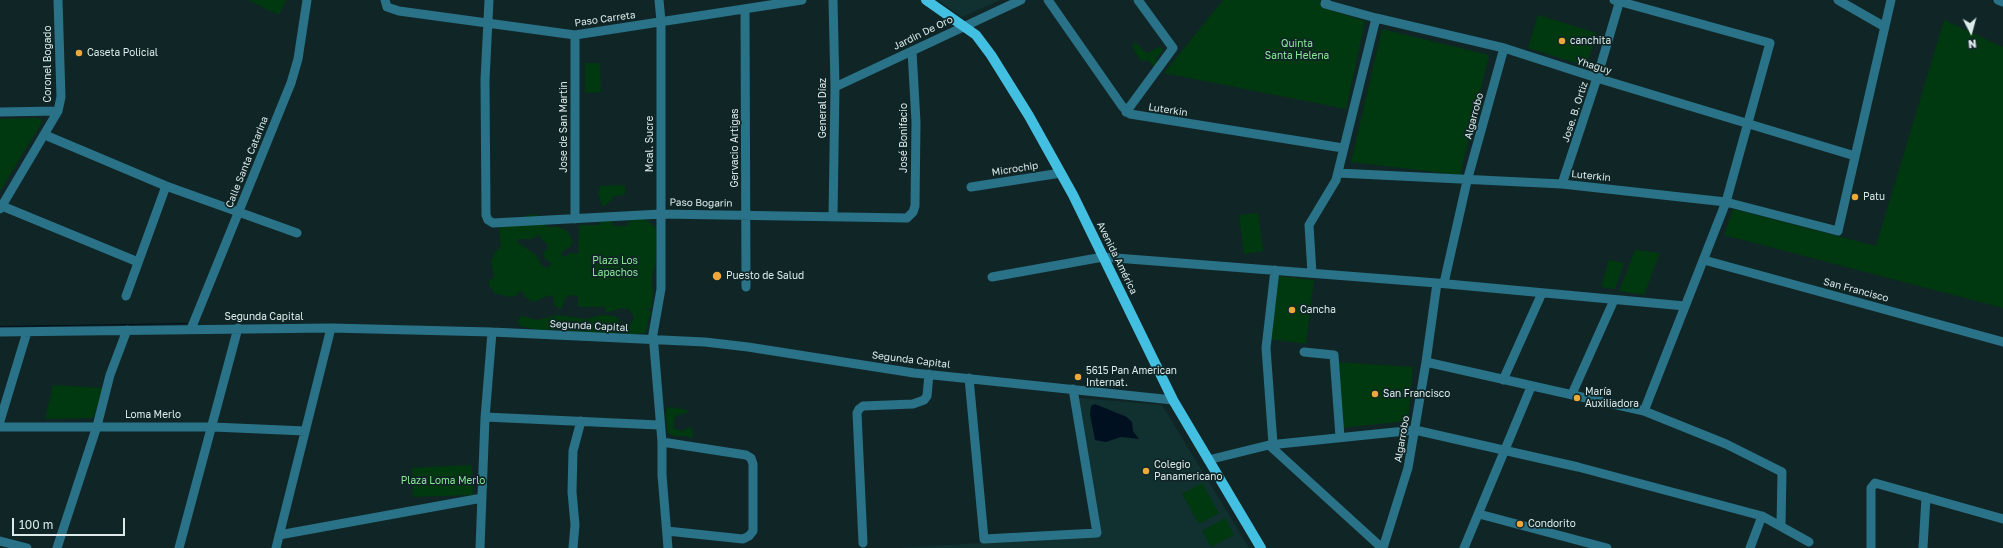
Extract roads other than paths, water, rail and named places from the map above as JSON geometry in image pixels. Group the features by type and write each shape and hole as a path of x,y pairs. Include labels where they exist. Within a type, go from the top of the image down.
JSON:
{"main road":[{"name":"Avenida América","path":"926,0 976,35 991,55 1061,173 1173,400 1261,548"}],"street":[{"name":"Coronel Bogado","path":"1,207 58,111 61,97 58,0"},
{"name":"Calle Santa Catarina","path":"191,329 291,83 298,59 307,0"},
{"path":"487,24 489,0"},
{"name":"Mcal. Sucre","path":"659,0 661,22 661,289 653,340 659,425 662,442 664,504 668,548"},
{"name":"Paso Carreta","path":"386,3 399,11 575,35 802,0"},
{"name":"General Díaz","path":"833,0 835,87 833,217"},
{"name":"Jardin De Oro","path":"835,87 1021,0"},
{"path":"1048,0 1126,112 1173,48 1138,0"},
{"path":"1838,0 1885,27"},
{"path":"1855,156 1891,0"},
{"path":"1998,0 2003,2"},
{"path":"1618,1 1770,43 1726,202 1644,411"},
{"name":"Jose. B. Ortiz","path":"1562,184 1597,78 1618,1"},
{"name":"Yhaguy","path":"1326,2 1376,18 1504,48 1597,78 1855,156"},
{"name":"Gervacio Artigas","path":"745,9 746,287"},
{"path":"1312,273 1310,225 1336,180 1376,18"},
{"name":"Paso Bogarin","path":"487,24 486,215 488,220 500,224 661,214 902,218"},
{"name":"Jose de San Martin","path":"575,35 575,219"},
{"name":"Algarrobo","path":"1383,548 1401,494 1415,430 1440,283 1504,48"},
{"name":"José Bonifacio","path":"902,218 910,216 915,206 916,122 912,51"},
{"path":"0,112 58,111"},
{"name":"Luterkin","path":"1126,112 1141,117 1343,148"},
{"path":"44,135 166,186 297,233"},
{"name":"Luterkin","path":"1338,173 1467,181 1562,184 1726,202 1838,231 1855,156"},
{"name":"Microchip","path":"971,187 1061,173"},
{"path":"126,296 166,186"},
{"path":"1,207 138,262"},
{"path":"992,277 1103,257 1440,283 1685,306"},
{"name":"San Francisco","path":"1704,260 2003,342"},
{"path":"1275,270 1266,348 1271,445 1383,548"},
{"path":"1503,380 1542,293"},
{"path":"1572,394 1614,300"},
{"path":"179,548 213,426 238,328"},
{"path":"276,548 331,328"},
{"name":"Segunda Capital","path":"0,332 331,328 492,332 727,344 929,374 1173,400"},
{"path":"57,548 97,426 110,376 127,330"},
{"path":"0,421 27,332"},
{"path":"480,548 485,417 492,332"},
{"path":"1304,352 1334,356 1340,437"},
{"path":"1426,362 1531,387 1572,394 1644,411 1726,444 1782,472 1781,526"},
{"path":"863,543 856,413 859,409 867,405 913,404 924,400 927,396 929,374"},
{"path":"969,378 984,539 1097,533 1073,389"},
{"path":"1464,548 1531,387"},
{"path":"485,417 659,425"},
{"path":"573,548 575,525 572,492 573,451 581,421"},
{"name":"Loma Merlo","path":"0,427 213,426 305,431"},
{"path":"1208,460 1271,445 1415,430 1578,467 1762,516 1808,542"},
{"path":"662,442 746,455 751,458 753,464 753,531 749,536 744,539 667,531"},
{"path":"1871,548 1872,485 1879,484 2003,519"},
{"path":"1923,548 1926,497"},
{"path":"279,535 482,498"},
{"path":"1479,514 1607,548"},
{"path":"1750,548 1762,516"},
{"path":"0,541 27,548"}],"place":[{"name":"canchita","path":"1562,41"},
{"name":"Caseta Policial","path":"79,53"},
{"name":"Patu","path":"1855,197"},
{"name":"Puesto de Salud","path":"717,276"},
{"name":"Cancha","path":"1292,310"},
{"name":"5615 Pan American Internat.","path":"1078,377"},
{"name":"San Francisco","path":"1375,394"},
{"name":"María Auxiliadora","path":"1577,398"},
{"name":"Colegio Panamericano","path":"1146,471"},
{"name":"Condorito","path":"1520,524"}],"park label":[{"name":"Quinta Santa Helena","path":"1297,50"},
{"name":"Plaza Los Lapachos","path":"615,266"},
{"name":"Plaza Loma Merlo","path":"443,481"}]}
